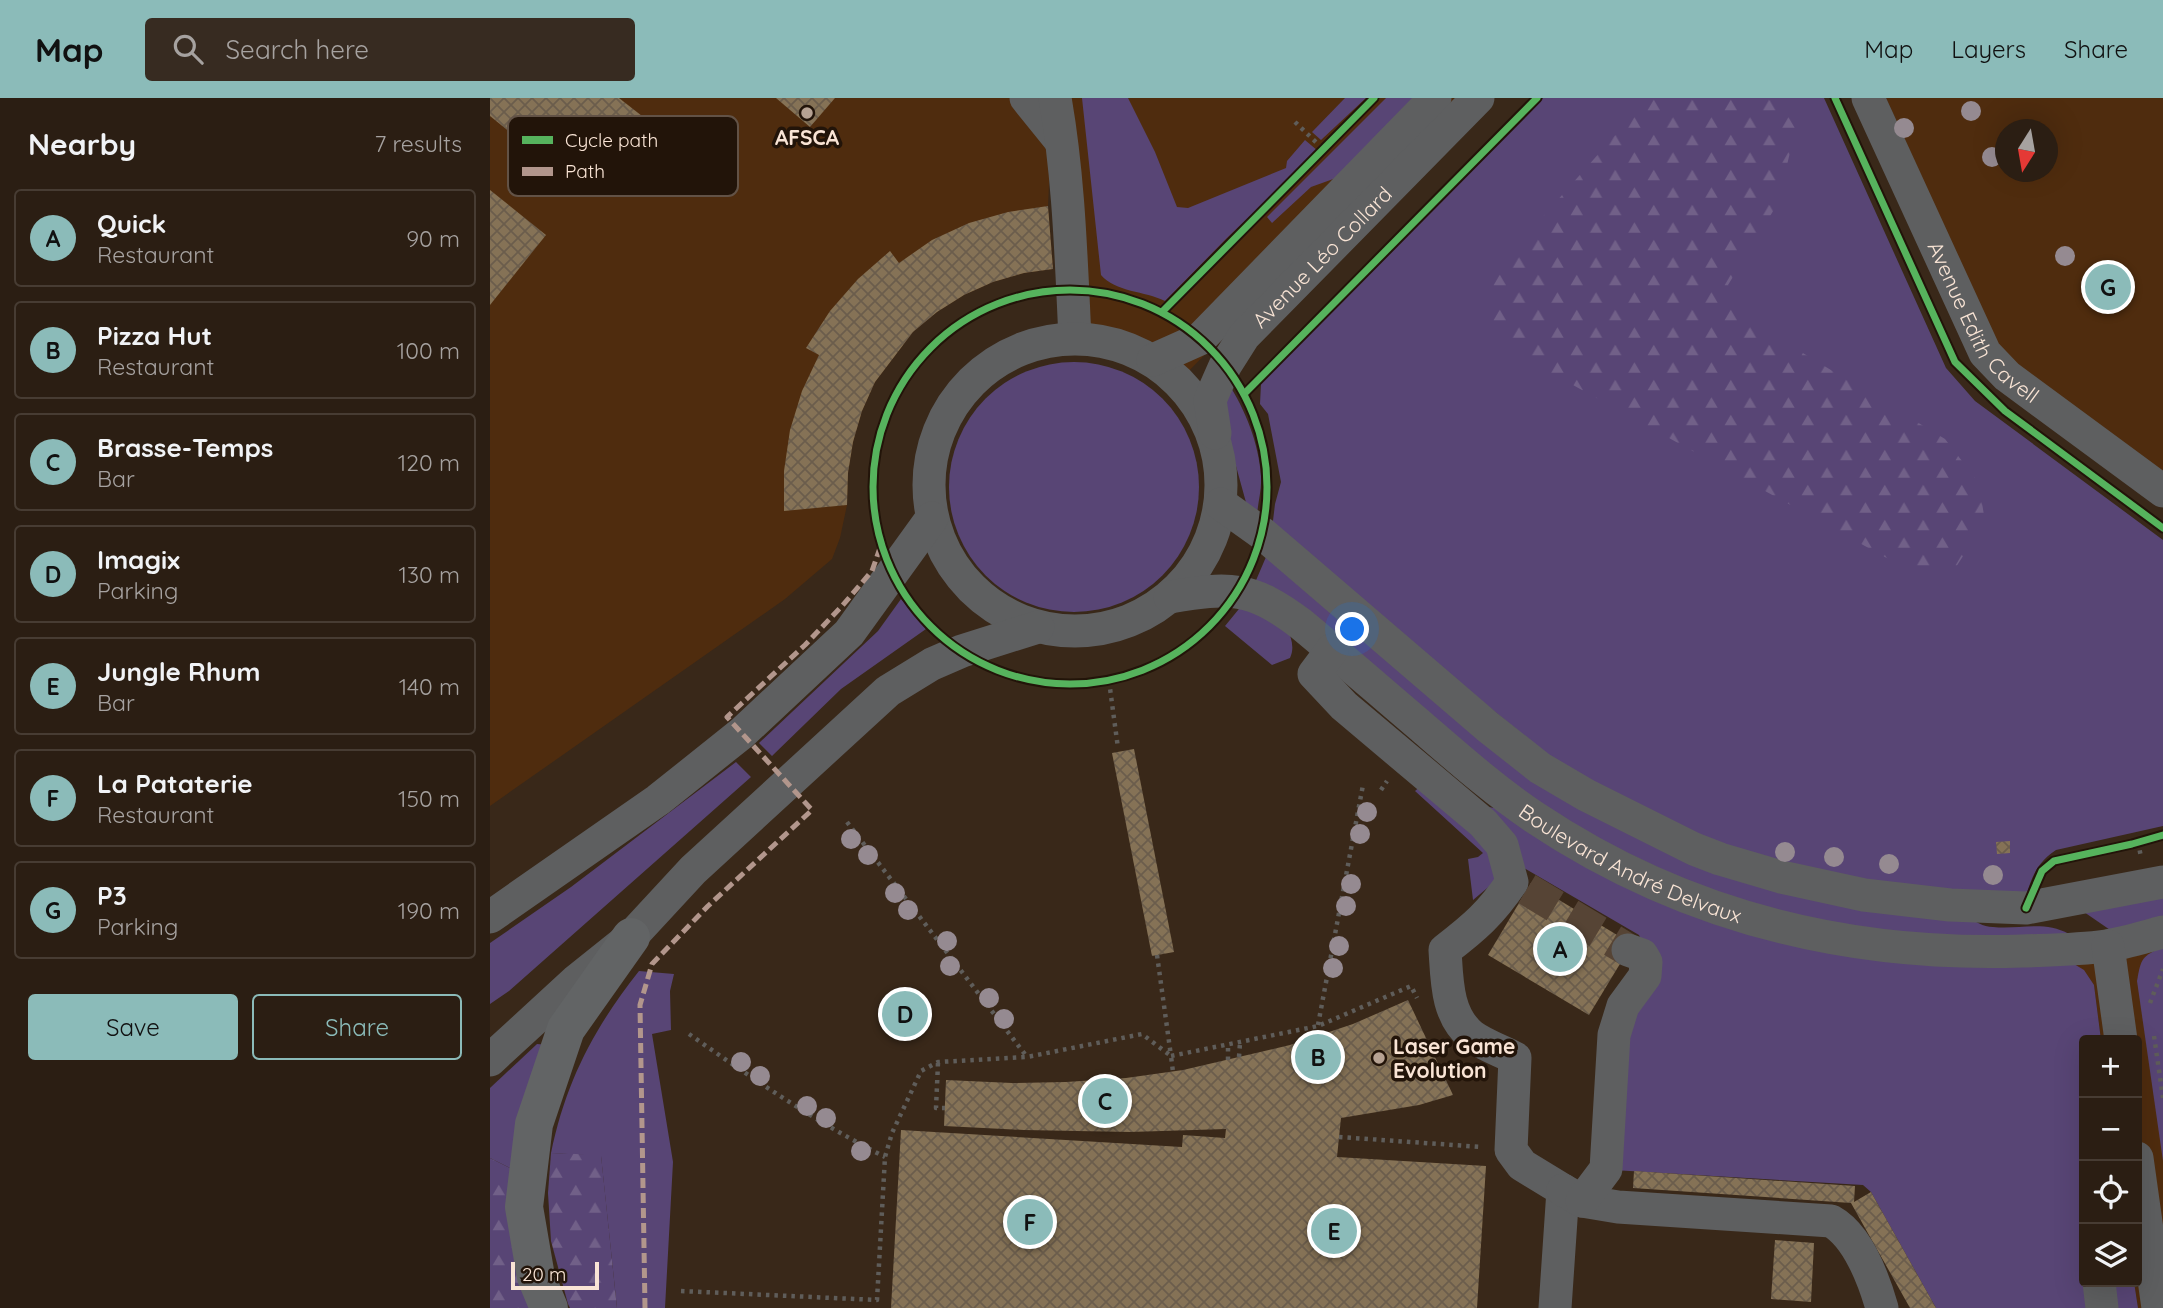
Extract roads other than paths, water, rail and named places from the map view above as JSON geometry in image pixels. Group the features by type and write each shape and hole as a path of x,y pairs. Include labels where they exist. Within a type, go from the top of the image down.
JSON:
{"highway":[{"path":"549,1308 536,1277 524,1207 534,1124 566,1029 631,937"}],"street":[{"path":"1026,98 1063,144"},
{"path":"1055,98 1069,205 1075,338"},
{"name":"Avenue Léo Collard","path":"1153,360 1200,339 1434,98"},
{"name":"Avenue Léo Collard","path":"1215,439 1210,400 1225,366 1244,336 1478,98"},
{"name":"Avenue Edith Cavell","path":"1868,98 1984,353 2007,376 2163,491"},
{"path":"1075,338 1115,344 1153,360 1180,382 1200,408 1215,439 1222,471 1221,504 1212,539 1194,571 1170,597 1140,616 1108,628 1073,631 1038,627 1001,611 970,587 946,555 932,518 928,485 932,452 943,421 960,393 984,370 1011,352 1042,341 1075,338"},
{"name":"Boulevard André Delvaux","path":"1221,504 1263,534 1488,727 1540,768 1586,795 1694,849 1781,877 1864,895 1950,905 2026,908 2163,882"},
{"path":"490,917 658,800 742,733 849,633 932,518"},
{"name":"Boulevard André Delvaux","path":"1170,597 1213,590 1238,591 1259,597 1278,607 1515,803 1581,846 1667,889 1741,917 1807,934 1876,947 1961,953 2108,946 2163,932"},
{"path":"490,1060 576,981 631,937 693,870 789,785 888,691 932,664 961,651 1038,627"},
{"path":"1332,650 1314,674 1344,706 1483,823 1502,845 1520,885 1497,904 1480,924 1445,950 1448,991 1455,1016 1471,1035 1515,1058 1511,1150 1522,1164 1572,1195 1618,1208 1831,1221 1841,1227 1872,1274 1882,1308"},
{"path":"2049,905 2108,946 2119,1035"},
{"path":"1555,1308 1572,1195 1606,1169 1614,1035 1623,1006 1645,976 1646,962 1642,955 1628,950"},
{"path":"2142,1202 2158,1308"},
{"path":"2100,1287 2102,1308"}],"tunnel":[{"path":"1527,889 1628,950"}],"place":[{"name":"AFSCA","path":"807,113"},
{"name":"P3","path":"2108,287"},
{"name":"Quick","path":"1560,949"},
{"name":"Imagix","path":"905,1014"},
{"name":"Pizza Hut","path":"1318,1057"},
{"name":"Laser Game Evolution","path":"1379,1058"},
{"name":"Brasse-Temps","path":"1105,1101"},
{"name":"La Pataterie","path":"1030,1222"},
{"name":"Jungle Rhum","path":"1334,1231"}]}
